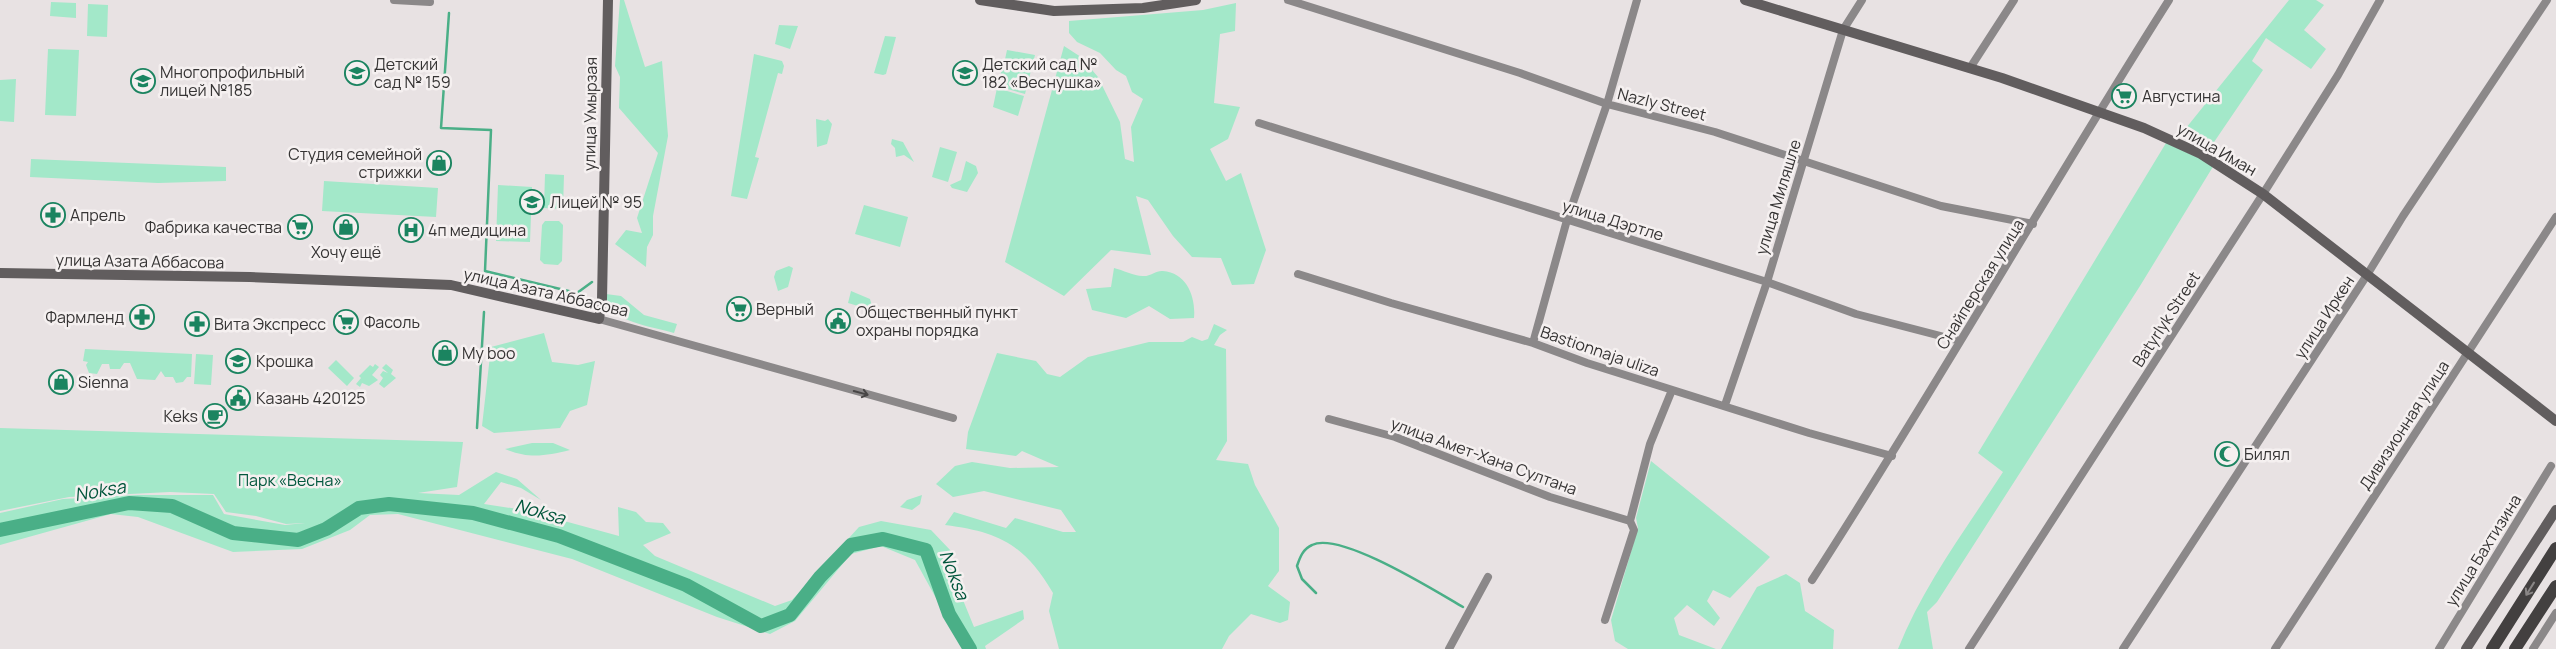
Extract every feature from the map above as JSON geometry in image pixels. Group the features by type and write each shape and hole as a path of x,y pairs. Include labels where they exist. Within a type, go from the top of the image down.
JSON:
{"main road":[{"path":"2492,649 2556,548"},
{"path":"2515,649 2556,586"}],"street":[{"path":"394,0 430,2"},
{"name":"улица Умырзая","path":"600,319 608,0"},
{"path":"980,0 1054,11 1143,8 1196,0"},
{"name":"Nazly Street","path":"1288,0 1520,73 1607,104 1715,132 1941,206 2033,224"},
{"path":"1533,343 1567,220 1607,104 1637,0"},
{"name":"улица Иман","path":"1745,0 1970,68 2171,139 2201,154 2263,194 2556,421"},
{"name":"улица Миляшле","path":"1725,405 1767,282 1843,30 1862,0"},
{"path":"1970,68 2014,0"},
{"name":"Снайперская улица","path":"1812,580 1892,456 2098,113 2169,0"},
{"name":"Batyrlyk Street","path":"1969,649 2263,194 2338,75 2380,0"},
{"name":"улица Иркен","path":"2123,649 2404,216 2547,0"},
{"name":"улица Дэртле","path":"1260,123 1767,282 1856,314 1960,341"},
{"name":"Дивизионная улица","path":"2275,649 2556,217"},
{"name":"улица Азата Аббасова","path":"0,273 250,277 452,285 600,319 953,418"},
{"name":"Bastionnaja uliza","path":"1298,274 1533,343 1587,363 1725,405 1808,433 1892,456"},
{"path":"1606,620 1634,530 1630,521 1650,444 1672,390"},
{"name":"улица Амет-Хана Султана","path":"1328,419 1395,437 1550,497 1630,521"},
{"name":"улица Бахтизина","path":"2439,649 2551,466"},
{"path":"2466,649 2556,510"},
{"path":"1449,649 1488,577"},
{"path":"2533,649 2556,613"}],"green space":[{"path":"620,0 624,0 645,67 662,61 668,136 653,216 653,235 647,247 646,267 615,244 626,230 642,233 637,218 658,153 619,108 620,77 615,66"},
{"path":"2289,0 2316,0 2324,5 2304,30 2326,49 2311,69 2266,38 2252,61 2263,70 2210,148 2182,133"},
{"path":"51,2 76,3 76,18 50,16"},
{"path":"1236,3 1235,31 1220,34 1214,103 1240,107 1228,139 1210,149 1226,181 1241,173 1266,250 1254,284 1232,285 1221,258 1192,257 1173,236 1148,200 1136,196 1151,255 1111,250 1064,296 1005,262 1064,46 1081,57 1098,77 1120,122 1125,159 1134,162 1131,127 1143,99 1132,92 1126,76 1116,70 1100,53 1077,42 1069,33 1069,21 1203,10"},
{"path":"88,4 108,5 107,37 87,36"},
{"path":"779,25 798,26 790,49 775,44"},
{"path":"885,36 896,37 886,74 883,75 874,73"},
{"path":"48,49 79,50 76,116 45,115"},
{"path":"1007,50 1035,55 1025,94 997,86 1003,66 1025,72 1004,64"},
{"path":"754,54 782,61 784,66 782,74 778,73 755,157 759,158 747,199 731,196"},
{"path":"16,79 14,122 0,121 0,80"},
{"path":"997,88 1024,96 1018,116 993,107"},
{"path":"816,119 825,121 828,119 832,124 827,144 817,147"},
{"path":"892,139 903,142 914,162 904,155 896,157 895,148 891,144"},
{"path":"2166,143 2214,165 2140,286 1937,602 1927,612 1933,649 1898,649 1932,580 2003,472 1978,453"},
{"path":"940,147 957,152 948,182 932,177"},
{"path":"31,159 226,167 226,181 158,183 30,177"},
{"path":"966,161 976,166 978,173 967,192 952,188 950,185 961,180"},
{"path":"545,174 564,175 563,209 544,208"},
{"path":"324,181 438,188 436,217 322,211"},
{"path":"498,185 532,187 530,242 496,241"},
{"path":"864,205 908,217 900,247 855,234"},
{"path":"545,221 559,221 563,225 562,261 558,265 544,264 540,260 542,225"},
{"path":"789,266 793,268 788,287 778,291 774,277 776,271"},
{"path":"1114,268 1141,276 1161,271 1178,276 1184,281 1191,294 1194,318 1170,319 1149,306 1126,318 1092,310 1086,289 1111,287"},
{"path":"851,291 870,299 872,306 865,308 848,303"},
{"path":"606,294 621,296 644,315 677,324 674,333 632,322 623,317 614,311 609,304"},
{"path":"1214,324 1227,330 1220,335 1214,345 1226,349 1227,441 1216,460 1248,464 1255,485 1279,528 1279,571 1268,586 1290,602 1288,620 1280,623 1251,614 1229,636 1222,649 1059,649 1049,611 1053,593 1031,563 1008,543 995,537 981,532 945,525 954,512 1006,528 1015,518 1063,532 1076,532 1061,510 984,491 953,497 936,484 955,466 972,462 1010,468 1059,467 1022,451 1016,456 966,449 968,432 997,353 1036,361 1047,374 1060,377 1088,357 1149,342 1183,342 1192,337 1202,341 1208,339"},
{"path":"544,333 552,362 578,365 595,361 587,405 570,411 560,428 494,433 482,426 491,347"},
{"path":"85,349 192,354 191,377 187,377 183,382 176,383 173,377 165,377 161,371 155,380 137,379 130,363 124,363 120,369 110,369 109,364 102,364 97,374 89,373 86,365 88,362 83,361"},
{"path":"196,354 213,355 211,385 194,384"},
{"path":"336,360 354,378 347,386 328,368"},
{"path":"375,364 379,367 372,375 378,380 369,386 362,383 360,387 356,384 361,378 359,376 370,365 373,367"},
{"path":"386,364 393,370 391,374 396,378 384,388 379,384 383,378 380,375 383,371 388,373 382,368"},
{"name":"Парк «Весна»","path":"0,428 463,442 457,487 418,493 459,495 496,472 517,479 541,500 521,488 501,482 484,504 524,510 619,536 618,507 636,512 646,522 663,523 671,533 643,545 655,556 775,606 792,600 859,527 881,521 931,530 951,551 954,578 974,627 1023,610 1024,619 985,646 986,649 964,649 915,560 881,546 851,554 795,621 770,634 717,617 572,559 398,514 370,515 350,530 302,549 233,552 138,517 111,514 0,545 0,513 63,499 138,495 213,495 224,514 285,525 305,523 286,524 256,516 226,512 214,494 170,492 69,497 0,511"},
{"path":"532,443 553,443 570,450 537,456 505,449"},
{"path":"1651,461 1770,557 1730,598 1713,590 1707,601 1720,618 1714,626 1687,605 1674,618 1679,635 1716,649 1628,649 1615,641 1611,620 1638,528 1636,518"},
{"path":"922,495 920,504 912,510 900,507 907,500"},
{"path":"1786,574 1800,583 1805,611 1834,630 1833,649 1721,649 1757,587"}],"waterway":[{"path":"449,13 441,128 491,130 485,271 577,293 592,282"},
{"path":"477,428 484,312"},
{"name":"Noksa","path":"0,530 129,503 172,506 233,533 298,540 326,529 359,508 389,504 473,513 559,536 686,585 761,626 790,615 820,577 851,545 883,539 926,550 949,614 970,649"},
{"path":"1316,593 1302,579 1297,566 1306,549 1312,545 1325,543 1365,554 1463,607"}],"place":[{"name":"Детский сад № 159","path":"357,73"},
{"name":"Детский сад № 182 «Веснушка»","path":"965,73"},
{"name":"Многопрофильный лицей №185","path":"143,81"},
{"name":"Августина","path":"2124,96"},
{"name":"Студия семейной стрижки","path":"439,163"},
{"name":"Лицей № 95","path":"532,202"},
{"name":"Апрель","path":"53,215"},
{"name":"Фабрика качества","path":"300,227"},
{"name":"Хочу ещё","path":"346,227"},
{"name":"4п медицина","path":"411,230"},
{"name":"Верный","path":"739,309"},
{"name":"Фармленд","path":"142,317"},
{"name":"Общественный пункт охраны порядка","path":"838,321"},
{"name":"Фасоль","path":"346,322"},
{"name":"Вита Экспресс","path":"197,324"},
{"name":"My boo","path":"445,353"},
{"name":"Крошка","path":"238,361"},
{"name":"Sienna","path":"61,382"},
{"name":"Казань 420125","path":"238,398"},
{"name":"Keks","path":"215,416"},
{"name":"Билял","path":"2227,454"}]}
